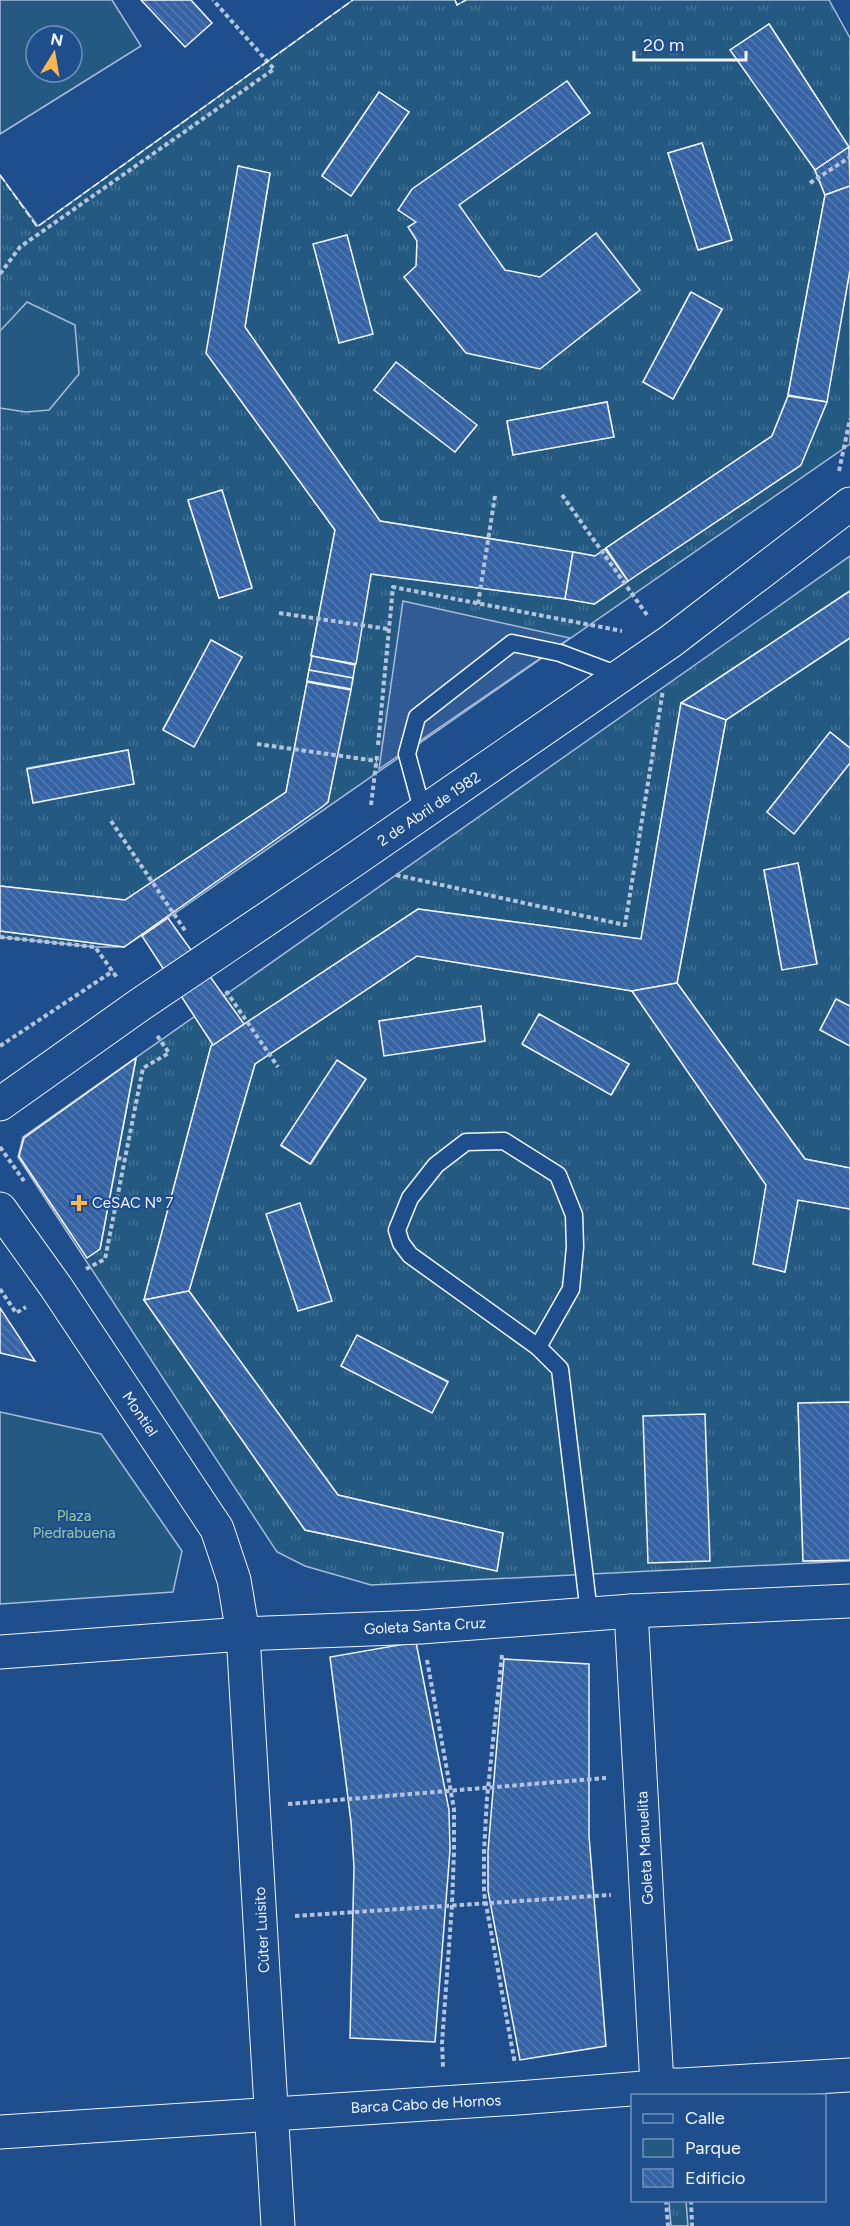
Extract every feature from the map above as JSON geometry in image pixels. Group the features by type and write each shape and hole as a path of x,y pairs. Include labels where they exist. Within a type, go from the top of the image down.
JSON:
{"street":[{"name":"2 de Abril de 1982","path":"0,1104 138,1006 671,641 850,504"},
{"name":"Montiel","path":"0,1209 56,1287 217,1529 234,1580 243,1634"},
{"name":"Goleta Santa Cruz","path":"0,1652 243,1634 421,1627 505,1622 590,1613 850,1600"},
{"name":"Goleta Manuelita","path":"631,1611 642,1775 657,2085"},
{"name":"Cúter Luisito","path":"243,1634 278,2226"},
{"name":"Barca Cabo de Hornos","path":"0,2132 518,2098 657,2085 850,2075"}],"lane":[{"path":"423,813 406,754 417,717 512,643 560,653 621,676"},
{"path":"538,1347 572,1289 575,1247 574,1215 558,1175 504,1141 466,1142 436,1166 410,1198 397,1230 401,1243 410,1255 538,1347 560,1369 590,1613"}],"path":[{"path":"0,274 20,247 274,69 213,0"},
{"path":"810,183 850,157"},
{"path":"562,495 647,615"},
{"path":"478,604 495,496"},
{"path":"279,613 388,629"},
{"path":"348,864 625,925 671,641"},
{"path":"258,744 377,761"},
{"path":"0,937 95,947 169,1053 143,1068 105,1259 16,1313 0,1289"},
{"path":"0,1046 113,971"},
{"path":"0,1147 16,1169"},
{"path":"117,1158 125,1159"},
{"path":"505,1622 483,1852 486,1902 515,2061 518,2098"},
{"path":"421,1627 454,1809 452,1905 442,2043 445,2102"},
{"path":"254,1807 642,1775"},
{"path":"261,1918 647,1893"},
{"path":"666,2202 668,2226"},
{"path":"690,2202 693,2226"}],"green space":[{"path":"0,0 112,0 141,46 84,82 84,24 24,24 24,84 80,84 0,134"},
{"path":"353,0 455,0 457,5 466,0 829,0 850,38 850,149 815,171 825,195 788,395 826,402 850,270 850,444 124,947 328,802 350,690 307,682 286,792 125,900 0,886 0,175 38,226","holes":["769,24 849,147 815,170 731,50","379,92 409,112 351,196 322,175","702,143 732,240 699,250 668,153","239,166 270,174 245,327 380,521 572,552 565,599 371,574 355,664 319,657 355,665 353,677 309,670 335,530 207,353","690,293 722,310 673,399 643,382","396,362 476,425 455,452","788,396 826,402 800,466 628,580 606,548 772,436","607,402 614,437 513,455 507,421","222,491 252,587 219,598 188,501","605,549 628,581 595,604 565,599 574,552 595,556","211,640 242,657 194,746 163,729","309,670 353,678 351,689 307,681","128,750 134,784 33,802 27,768"]},
{"path":"27,302 75,325 79,374 49,410 26,412 0,408 0,331"},
{"path":"850,556 850,591 681,703 641,939 418,909 211,1046 144,1300 305,1530 497,1570 503,1533 338,1495 189,1291 255,1064 417,956 632,991 766,1185 754,1264 785,1272 798,1200 850,1209 850,1402 798,1404 803,1561 850,1561 371,1585 305,1566 277,1552 18,1157 23,1137","holes":["481,1006 485,1041 385,1055 379,1021","539,1014 629,1064 612,1094 523,1045","136,1059 100,1249 87,1257 19,1156 24,1138","366,1079 311,1164 281,1145","357,1336 448,1381 432,1412 341,1366"]},
{"path":"850,638 850,748 830,732 767,812 794,833 850,763 850,1006 836,999 820,1030 850,1046 850,1168 805,1159 677,983 726,720","holes":["798,864 817,963 782,969 764,870"]},
{"path":"0,931 124,947 95,947 0,937"},
{"name":"Plaza Piedrabuena","path":"0,1412 101,1434 182,1551 173,1592 0,1604"},
{"path":"669,2202 686,2202 688,2226 671,2226"}],"shaded area":[{"path":"403,601 570,638 379,769"}],"building":[{"path":"141,0 191,0 212,23 185,47"},
{"path":"769,24 849,147 815,170 730,50"},
{"path":"567,81 590,113 459,205 505,270 540,277 596,233 640,290 540,369 466,353 404,277 416,266 417,241 408,227 416,222 398,210 412,189"},
{"path":"379,92 409,112 351,196 322,176"},
{"path":"702,143 732,240 698,250 668,153"},
{"path":"849,147 850,186 825,195 815,170"},
{"path":"238,166 270,173 245,327 380,521 573,552 565,599 371,574 356,664 311,656 335,530 206,353"},
{"path":"850,186 850,270 827,402 788,395 825,195"},
{"path":"347,235 373,334 339,343 313,244"},
{"path":"691,292 722,309 673,399 643,382"},
{"path":"396,362 477,425 455,452 374,390"},
{"path":"788,396 827,402 801,465 628,581 606,548 772,436"},
{"path":"607,402 614,437 513,455 507,421"},
{"path":"222,490 252,588 219,598 188,500"},
{"path":"605,549 628,581 594,604 565,599 573,552 595,556"},
{"path":"850,591 850,638 726,720 681,703"},
{"path":"211,640 242,657 194,747 163,730"},
{"path":"312,656 355,665 353,678 309,670"},
{"path":"309,670 353,678 351,689 307,681"},
{"path":"307,682 351,690 328,802 322,807 124,947 0,931 0,886 125,900 286,792"},
{"path":"681,703 726,720 677,983 632,991 417,956 255,1064 189,1291 144,1300 211,1046 418,909 641,939"},
{"path":"830,732 850,748 850,763 794,834 767,812"},
{"path":"128,750 134,784 33,803 27,769"},
{"path":"798,863 817,964 782,970 764,870"},
{"path":"168,918 244,1024 213,1045 142,936"},
{"path":"677,983 805,1159 850,1168 850,1209 798,1200 785,1272 753,1264 766,1185 632,991"},
{"path":"836,999 850,1006 850,1046 820,1030"},
{"path":"481,1006 485,1041 384,1056 379,1021"},
{"path":"539,1014 629,1064 611,1095 522,1044"},
{"name":"CeSAC Nº 7","path":"136,1058 100,1249 87,1258 19,1156 24,1138"},
{"path":"337,1060 366,1079 310,1164 281,1145"},
{"path":"300,1203 332,1301 298,1311 266,1214"},
{"path":"189,1291 338,1495 503,1533 497,1571 305,1530 144,1300"},
{"path":"0,1308 35,1361 0,1353"},
{"path":"357,1335 448,1382 432,1413 341,1366"},
{"path":"850,1402 850,1560 803,1561 798,1403"},
{"path":"705,1414 710,1561 648,1563 643,1416"},
{"path":"416,1642 449,1810 450,1850 435,2042 350,2038 354,1867 351,1822 330,1657"},
{"path":"504,1659 589,1664 589,1836 606,2046 520,2060 488,1891 488,1851"}],"fence":[{"path":"0,175 37,227 353,0"},
{"path":"455,0 457,5 466,0"}],"place":[{"name":"CeSAC Nº 7","path":"79,1203"}]}
